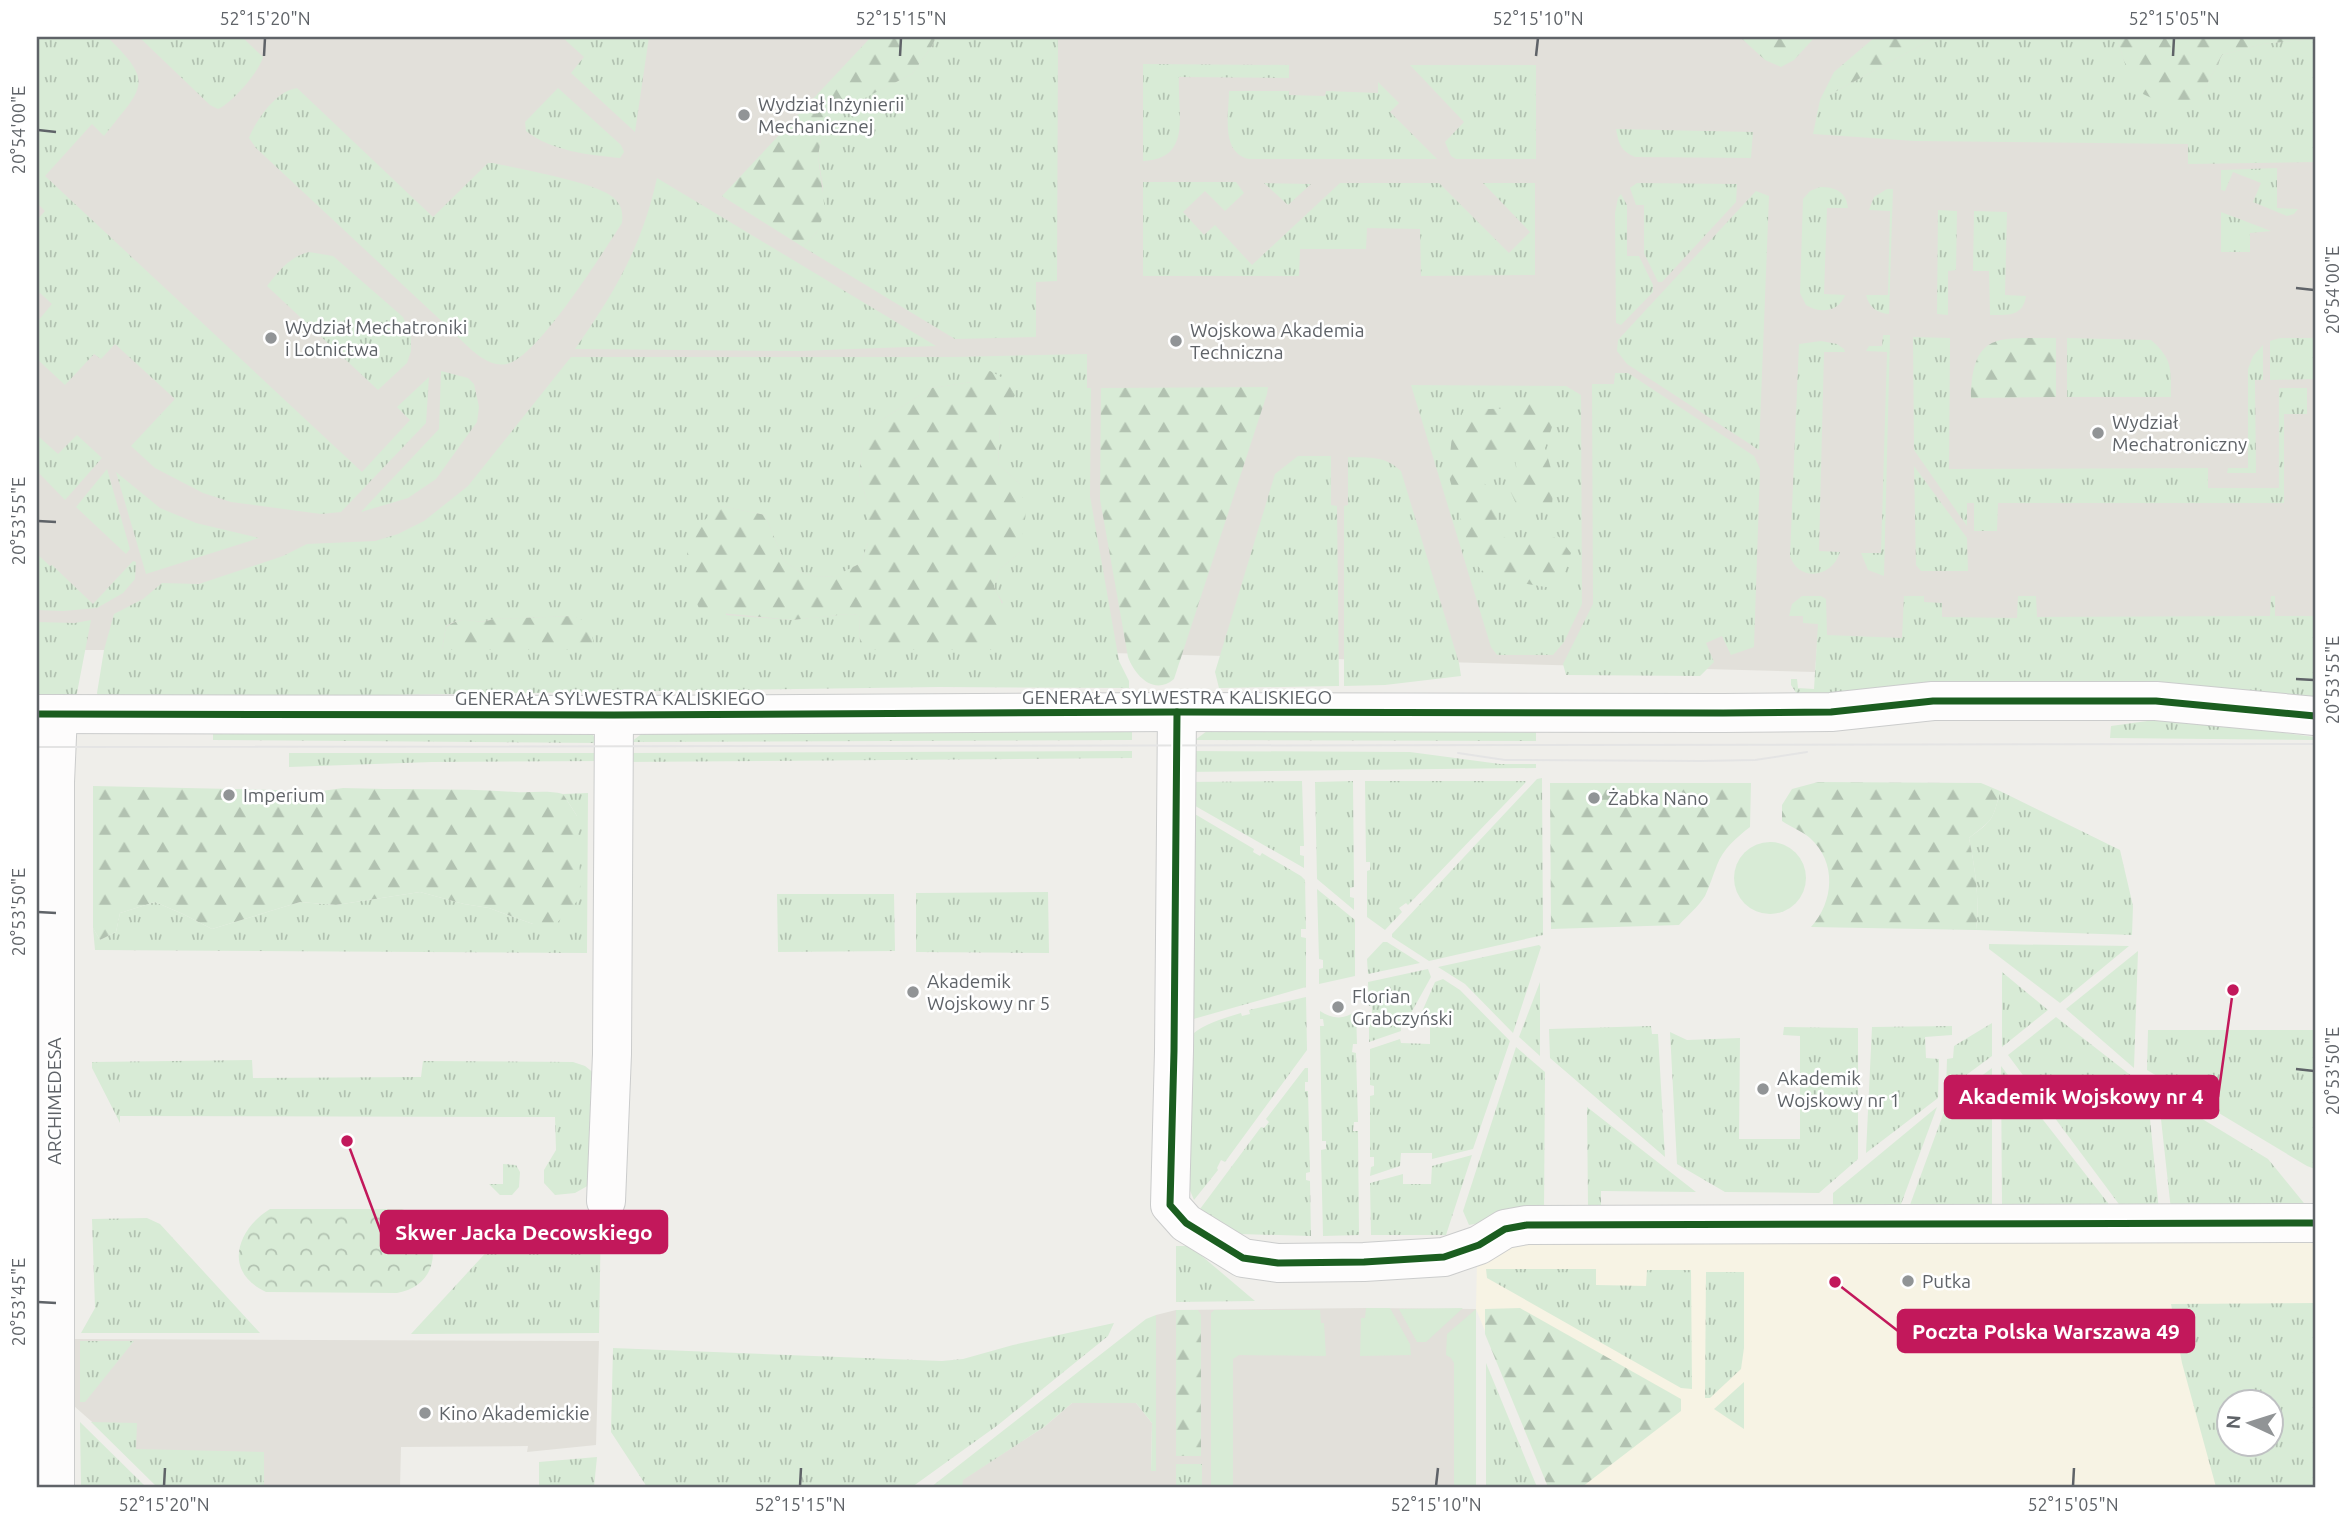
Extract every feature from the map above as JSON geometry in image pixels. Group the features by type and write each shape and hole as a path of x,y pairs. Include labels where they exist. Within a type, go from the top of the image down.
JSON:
{"street":[{"name":"GENERAŁA SYLWESTRA KALISKIEGO","path":"47,714 1768,713 1831,712 1933,701 2156,701 2315,716"},
{"path":"1177,712 1170,1205 1186,1223 1243,1258 1278,1263 1364,1262 1444,1257 1463,1252 1515,1226 2315,1223"},
{"name":"ARCHIMEDESA","path":"47,714 55,782 55,1487"},
{"path":"606,1201 611,1054 614,715"}],"shaded area":[{"name":"Wojskowa Akademia Techniczna","path":"37,37 2315,37 2315,645 1817,646 1815,672 1000,650 37,650"},
{"path":"2315,1232 2315,1487 1548,1487 1476,1309 1477,1261 1516,1239"},
{"path":"1476,1309 1476,1487 962,1487 962,1480 1044,1427 1072,1403 1136,1403 1152,1423 1151,1471 1155,1471 1156,1315 1176,1310"},
{"path":"74,1339 599,1341 596,1445 527,1452 528,1446 401,1447 400,1487 260,1487 133,1458 74,1406"}],"green space":[{"path":"37,37 107,37 123,53 138,76 134,96 104,136 92,124 45,176 362,472 410,420 397,407 429,377 426,423 341,512 321,514 231,502 203,493 155,468 131,446 175,399 115,344 101,359 94,354 65,385 37,359 37,322 52,304 40,293 37,295 37,220 45,211 37,203"},
{"path":"139,37 242,37 263,57 244,86 218,109 210,105"},
{"path":"562,37 649,37 635,132 571,73 584,57"},
{"path":"871,37 936,37 912,74 845,108 830,122 821,139 818,156 825,211 817,232 803,247 722,196"},
{"path":"936,37 1058,37 1057,281 1036,282 1036,337 955,339 803,247 817,232 823,187 818,156 821,139 830,122 844,108 912,74"},
{"path":"1740,37 1774,37 1777,40 1780,37 1815,37 1794,60 1781,67 1765,60"},
{"path":"1875,37 1936,37 1820,100 1834,72"},
{"path":"1936,37 2117,37 2124,61 2202,94 2222,55 2262,44 2315,39 2315,162 2188,164 2188,144 1915,141 1813,134 1820,100"},
{"path":"2117,37 2315,39 2262,44 2222,55 2202,94 2175,109 2143,94 2124,61"},
{"path":"1143,64 1289,65 1289,78 1179,77 1180,119 1176,143 1169,152 1159,158 1143,161"},
{"path":"1410,65 1536,65 1536,159 1456,159 1451,156 1445,142 1464,122"},
{"path":"1378,82 1399,103 1390,112 1437,159 1249,159 1240,155 1230,141 1229,91 1289,91 1289,95 1325,96 1326,91 1378,93"},
{"path":"297,88 433,217 488,163 493,163 557,177 605,192 619,204 622,223 569,302 535,343 520,357 507,364 491,362 468,346 256,148 249,138 256,123 274,100"},
{"path":"558,88 621,145 624,152 620,158 559,148 526,131 525,122"},
{"path":"1616,129 1753,132 1751,158 1635,157 1621,147"},
{"path":"2277,168 2277,208 2298,209 2294,214 2287,216 2253,202 2261,183 2233,172 2225,191 2221,190 2221,170"},
{"path":"657,178 936,346 798,351 575,349 603,308 625,268 651,203"},
{"path":"1143,182 1236,182 1244,193 1225,211 1205,191 1183,212 1204,235 1215,225 1252,265 1340,183 1439,183 1509,253 1530,232 1483,183 1535,183 1535,275 1421,276 1420,229 1367,228 1366,249 1300,249 1299,276 1143,276"},
{"path":"1264,183 1311,184 1288,205"},
{"path":"1637,183 1737,184 1736,202 1662,282 1658,282 1644,253 1644,205 1636,205 1630,188"},
{"path":"1820,187 1831,188 1842,194 1848,208 1827,208 1824,294 1845,295 1838,305 1828,310 1817,310 1806,305 1800,293 1803,199 1810,191"},
{"path":"1887,189 1893,189 1889,314 1874,309 1866,295 1888,295 1890,211 1869,210 1874,197"},
{"path":"1756,191 1769,196 1759,450 1627,364 1617,351 1618,340"},
{"path":"1621,194 1627,205 1627,256 1639,256 1653,285 1653,292 1621,325 1616,323 1615,213"},
{"path":"1938,210 1957,211 1956,270 1948,271 1948,315 1937,314"},
{"path":"1974,211 2007,212 2005,295 2026,296 2022,308 2018,311 1990,315 1989,271 1973,271"},
{"path":"2221,212 2271,231 2250,233 2250,252 2221,252"},
{"path":"309,252 333,256 403,317 411,336 411,351 407,363 378,390 267,286 290,261"},
{"path":"1883,335 1890,335 1884,576 1868,570 1861,553 1881,553 1887,352 1866,351 1869,346 1882,346"},
{"path":"1913,337 1950,338 1949,469 2208,468 2208,488 2279,488 2279,388 2307,388 2307,414 2284,414 2284,503 1998,503 1997,531 1974,531 1974,503 1967,503 1967,526 1914,450"},
{"path":"2020,338 2056,338 2056,397 1971,398 1977,360 1993,342"},
{"path":"2067,338 2151,340 2167,359 2171,397 2067,397"},
{"path":"2280,338 2315,338 2315,379 2270,380 2270,341"},
{"path":"1821,341 1837,344 1845,352 1824,352 1819,551 1840,552 1830,567 1816,574 1801,570 1794,565 1790,556 1799,344"},
{"path":"2263,345 2263,380 2255,380 2256,473 2227,473 2228,468 2248,468 2248,369 2253,356"},
{"path":"1087,354 1087,388 1091,388 1090,496 1119,661 1129,681 1129,688 939,687 99,699 97,693 104,650 114,614 143,599 162,583 199,584 283,556 307,544 375,541 398,534 424,521 468,486 571,357 955,357","holes":["972,382 1014,395 1000,424 998,464 1020,484 1020,552 999,570 994,587 1003,603 860,643 859,615 792,620 726,615 721,506 765,515 784,561 800,572 818,577 836,576 861,563 868,543 868,505 859,474 863,444 883,419 931,388","573,616 442,649 446,626 459,620"]},
{"path":"441,371 468,378 474,384 479,407 477,422 436,479 408,498 361,512 439,429"},
{"path":"990,371 1005,380 1015,395 1000,424 998,464 1020,484 1026,513 1020,552 999,570 994,587 1002,603 1004,617 1000,650 868,650 860,643 859,615 792,620 700,611 690,580 687,554 697,530 721,506 765,515 784,561 800,572 818,577 835,576 861,563 868,543 868,505 859,474 863,443 883,419 931,388 972,382 977,375"},
{"path":"1615,373 1628,373 1754,456 1760,469 1754,647 1731,655 1722,636 1706,643 1714,662 1700,676 1566,675 1563,664 1593,604 1592,384 1614,384"},
{"path":"1411,385 1566,386 1581,395 1582,604 1564,642 1553,655 1497,655 1491,647"},
{"path":"1268,387 1174,679 1167,684 1153,685 1140,677 1128,657 1100,499 1101,388"},
{"path":"1534,396 1558,409 1545,448 1554,479 1552,505 1519,510 1506,482 1516,468 1514,447 1493,454 1482,478 1498,508 1496,528 1503,536 1524,544 1558,536 1571,553 1558,589 1515,582 1500,570 1485,573 1470,559 1448,473 1452,436 1464,410 1515,408"},
{"path":"37,435 58,454 77,435 102,458 65,500 37,471"},
{"path":"1298,456 1331,456 1331,505 1337,506 1339,686 1219,688 1215,672 1275,474"},
{"path":"1348,457 1382,460 1401,471 1461,676 1385,685 1344,686 1344,506 1348,505"},
{"path":"1914,466 1967,538 1968,571 1921,571 1916,565"},
{"path":"107,469 130,549 126,554 76,507"},
{"path":"116,472 160,508 196,523 259,538 146,574"},
{"path":"37,554 93,604 133,561 136,562 135,579 123,593 97,608 37,610"},
{"path":"1802,596 1821,596 1826,599 1827,635 1902,638 1904,596 1924,596 1924,602 1942,603 1942,617 2017,618 2018,596 2036,596 2037,617 2270,616 2271,596 2275,596 2275,616 2315,616 2315,701 1799,697 1791,685 1791,679 1797,679 1798,688 1814,689 1818,624 1803,623 1803,616 1789,616 1792,604"},
{"path":"573,616 587,625 595,650 442,650 446,627 460,621"},
{"path":"91,620 76,698 37,696 37,622 75,623"},
{"path":"2169,718 2315,737 2315,740 2110,738 2111,726"},
{"path":"1132,728 1132,740 631,742 648,729"},
{"path":"1211,728 1536,730 1536,741 1195,740"},
{"path":"213,730 591,732 598,743 213,740"},
{"path":"1132,751 1132,758 624,762 626,753"},
{"path":"1188,751 1410,752 1500,764 1536,764 1536,768 1184,772"},
{"path":"289,753 601,753 604,761 432,762 289,767"},
{"path":"1542,778 1543,935 1429,961 1392,937 1537,779"},
{"path":"1302,781 1304,846 1300,846 1300,855 1304,856 1304,868 1183,799 1183,782"},
{"path":"1353,781 1354,887 1350,888 1350,897 1354,898 1354,910 1317,879 1315,782"},
{"path":"1365,781 1526,782 1408,905 1406,903 1399,908 1402,912 1385,930 1367,917 1367,871 1370,870 1370,862 1366,862"},
{"path":"1818,782 1981,783 2000,791 1991,819 1969,838 1976,884 1976,930 1811,927 1819,917 1828,894 1828,870 1819,848 1810,838 1782,821 1782,805 1792,789"},
{"path":"1550,783 1751,783 1750,827 1735,839 1723,854 1705,896 1679,925 1551,929"},
{"path":"93,786 322,791 343,788 563,794 577,816 581,897 555,925 533,924 489,908 420,892 336,905 300,902 212,929 155,902 120,913 116,932 100,940 93,928"},
{"path":"2000,791 2120,850 2133,906 2132,935 1976,930 1976,884 1969,838 1991,819"},
{"path":"588,793 587,953 95,950 93,928 100,940 116,932 120,913 155,902 212,929 300,902 336,905 420,892 489,908 533,924 577,816 563,794"},
{"path":"1188,810 1254,849 1253,852 1260,856 1262,853 1305,880 1306,929 1301,929 1301,937 1306,938 1306,987 1190,1020"},
{"path":"1770,842 1790,848 1800,858 1806,878 1800,898 1790,908 1770,914 1750,908 1740,898 1734,878 1740,858 1750,848"},
{"path":"1317,889 1355,920 1355,976 1319,984 1319,969 1323,968 1323,960 1319,959"},
{"path":"1048,892 1049,953 916,952 916,893"},
{"path":"777,894 894,894 895,951 778,952"},
{"path":"1383,942 1420,963 1368,974 1367,959"},
{"path":"1989,944 2129,946 2060,1003 1989,949"},
{"path":"1539,945 1541,947 1513,1033 1465,984 1438,967"},
{"path":"2138,951 2134,1068 2066,1009"},
{"path":"1428,969 1431,977 1411,1013 1400,1014 1401,1031 1369,1042 1369,1014 1372,1013 1372,1006 1369,1006 1368,982"},
{"path":"2002,972 2048,1010 2002,1047"},
{"path":"1443,979 1460,990 1510,1041 1473,1149 1432,1159 1432,1153 1401,1153 1400,1166 1370,1176 1374,1157 1370,1157 1370,1096 1374,1095 1374,1086 1370,1085 1370,1049 1400,1039 1401,1043 1430,1044 1430,1014 1421,1014 1435,982"},
{"path":"1540,982 1540,1056 1519,1037"},
{"path":"1306,997 1307,1050 1225,1162 1221,1160 1218,1170 1194,1200 1186,1181 1187,1039 1199,1029 1219,1020 1241,1013 1242,1016 1250,1014 1249,1010"},
{"path":"1320,1011 1338,1017 1356,1011 1357,1044 1353,1044 1352,1052 1356,1053 1358,1122 1354,1122 1353,1131 1358,1131 1359,1235 1323,1236 1321,1150 1326,1149 1326,1141 1322,1141 1320,1026 1324,1026"},
{"path":"2056,1017 2147,1088 2159,1211 2124,1211 2008,1055"},
{"path":"1992,1023 1992,1056 1946,1090 1947,1059 1953,1058 1954,1046"},
{"path":"1651,1026 1652,1034 1658,1034 1665,1157 1550,1058 1549,1029"},
{"path":"1952,1026 1952,1035 1925,1037 1926,1058 1939,1059 1938,1098 1866,1153 1872,1027"},
{"path":"1784,1027 1858,1028 1858,1159 1819,1193 1725,1192 1677,1164 1670,1032 1687,1040 1740,1038 1739,1139 1800,1139 1800,1036 1783,1035"},
{"path":"2148,1030 2315,1030 2315,1169 2147,1070"},
{"path":"1516,1047 1545,1072 1544,1212 1469,1225 1463,1211"},
{"path":"252,1060 253,1078 421,1077 423,1061 573,1062 585,1066 595,1074 591,1184 575,1193 555,1195 544,1183 544,1170 556,1150 555,1117 120,1116 120,1123 92,1068 92,1062"},
{"path":"2001,1066 2115,1212 2002,1205"},
{"path":"1305,1068 1308,1068 1305,1091 1308,1091 1310,1172 1306,1173 1306,1180 1310,1181 1311,1236 1239,1234 1203,1214 1200,1209 1261,1127 1264,1128 1269,1122 1266,1119"},
{"path":"1992,1068 1992,1213 1907,1213 1948,1101"},
{"path":"2158,1092 2268,1159 2312,1213 2171,1210"},
{"path":"1587,1107 1696,1192 1601,1191 1601,1208 1588,1207"},
{"path":"1937,1107 1897,1215 1833,1211 1833,1193"},
{"path":"1472,1155 1446,1235 1371,1235 1370,1183 1403,1174 1403,1184 1431,1184 1432,1166"},
{"path":"503,1164 516,1165 520,1172 519,1187 512,1195 500,1195 489,1184 503,1184"},
{"path":"270,1209 402,1209 415,1217 425,1228 433,1254 431,1267 424,1279 413,1288 397,1293 266,1292 252,1284 244,1274 239,1262 239,1251 249,1228"},
{"path":"537,1213 601,1214 599,1333 411,1334 516,1220"},
{"path":"147,1218 160,1224 260,1333 81,1333 95,1308 92,1219"},
{"path":"1176,1246 1190,1246 1255,1301 1176,1302"},
{"path":"1486,1269 1596,1269 1596,1285 1646,1286 1647,1270 1691,1270 1692,1389 1681,1388 1487,1278"},
{"path":"1706,1272 1744,1272 1744,1348 1741,1369 1710,1398 1705,1398"},
{"path":"2315,1303 2315,1487 2216,1487 2182,1363 2171,1304"},
{"path":"1366,1308 1390,1308 1410,1344 1411,1355 1360,1356 1361,1318 1365,1318"},
{"path":"1463,1308 1426,1342 1417,1342 1399,1309"},
{"path":"1520,1308 1681,1399 1681,1411 1582,1487 1548,1487 1485,1334 1485,1309"},
{"path":"1476,1309 1476,1487 1454,1487 1454,1363 1446,1355 1447,1334"},
{"path":"1176,1310 1198,1310 1201,1315 1201,1456 1176,1456"},
{"path":"1214,1310 1320,1310 1321,1323 1324,1323 1326,1356 1239,1355 1233,1359 1233,1487 1211,1487 1211,1313"},
{"path":"1156,1315 1156,1471 1151,1471 1152,1423 1136,1403 1072,1403 1044,1427 963,1480 962,1487 931,1487 1146,1319"},
{"path":"1114,1323 1108,1336 998,1425 912,1487 647,1487 611,1432 613,1348 942,1361 963,1359"},
{"path":"80,1341 134,1341 85,1402 80,1402"},
{"path":"1486,1363 1537,1487 1486,1487"},
{"path":"1744,1382 1744,1429 1714,1409"},
{"path":"80,1422 146,1487 81,1487"},
{"path":"91,1422 137,1423 136,1449 264,1452 264,1487 157,1487"},
{"path":"597,1457 594,1487 539,1487 539,1462"},
{"path":"1176,1464 1202,1464 1202,1487 1176,1487"}],"tram line":[{"path":"37,747 2315,744"},
{"path":"1458,753 1505,760 1700,761 1755,760 1807,752"}],"cycle path":[{"path":"37,714 1723,713 1831,712 1933,701 2156,701 2315,716"},
{"path":"1177,712 1170,1205 1186,1223 1243,1258 1278,1263 1364,1262 1444,1257 1479,1245 1505,1229 1527,1225 2315,1223"}],"place":[{"name":"Wydział Inżynierii Mechanicznej","path":"744,115"},
{"name":"Wydział Mechatroniki i Lotnictwa","path":"271,338"},
{"name":"Wojskowa Akademia Techniczna","path":"1176,341"},
{"name":"Wydział Mechatroniczny","path":"2098,433"},
{"name":"Imperium","path":"229,795"},
{"name":"Żabka Nano","path":"1594,798"},
{"name":"Akademik Wojskowy nr 4","path":"2233,990"},
{"name":"Akademik Wojskowy nr 5","path":"913,992"},
{"name":"Florian Grabczyński","path":"1338,1007"},
{"name":"Akademik Wojskowy nr 1","path":"1763,1089"},
{"name":"Skwer Jacka Decowskiego","path":"347,1141"},
{"name":"Putka","path":"1908,1281"},
{"name":"Poczta Polska Warszawa 49","path":"1835,1282"},
{"name":"Kino Akademickie","path":"425,1413"}]}
